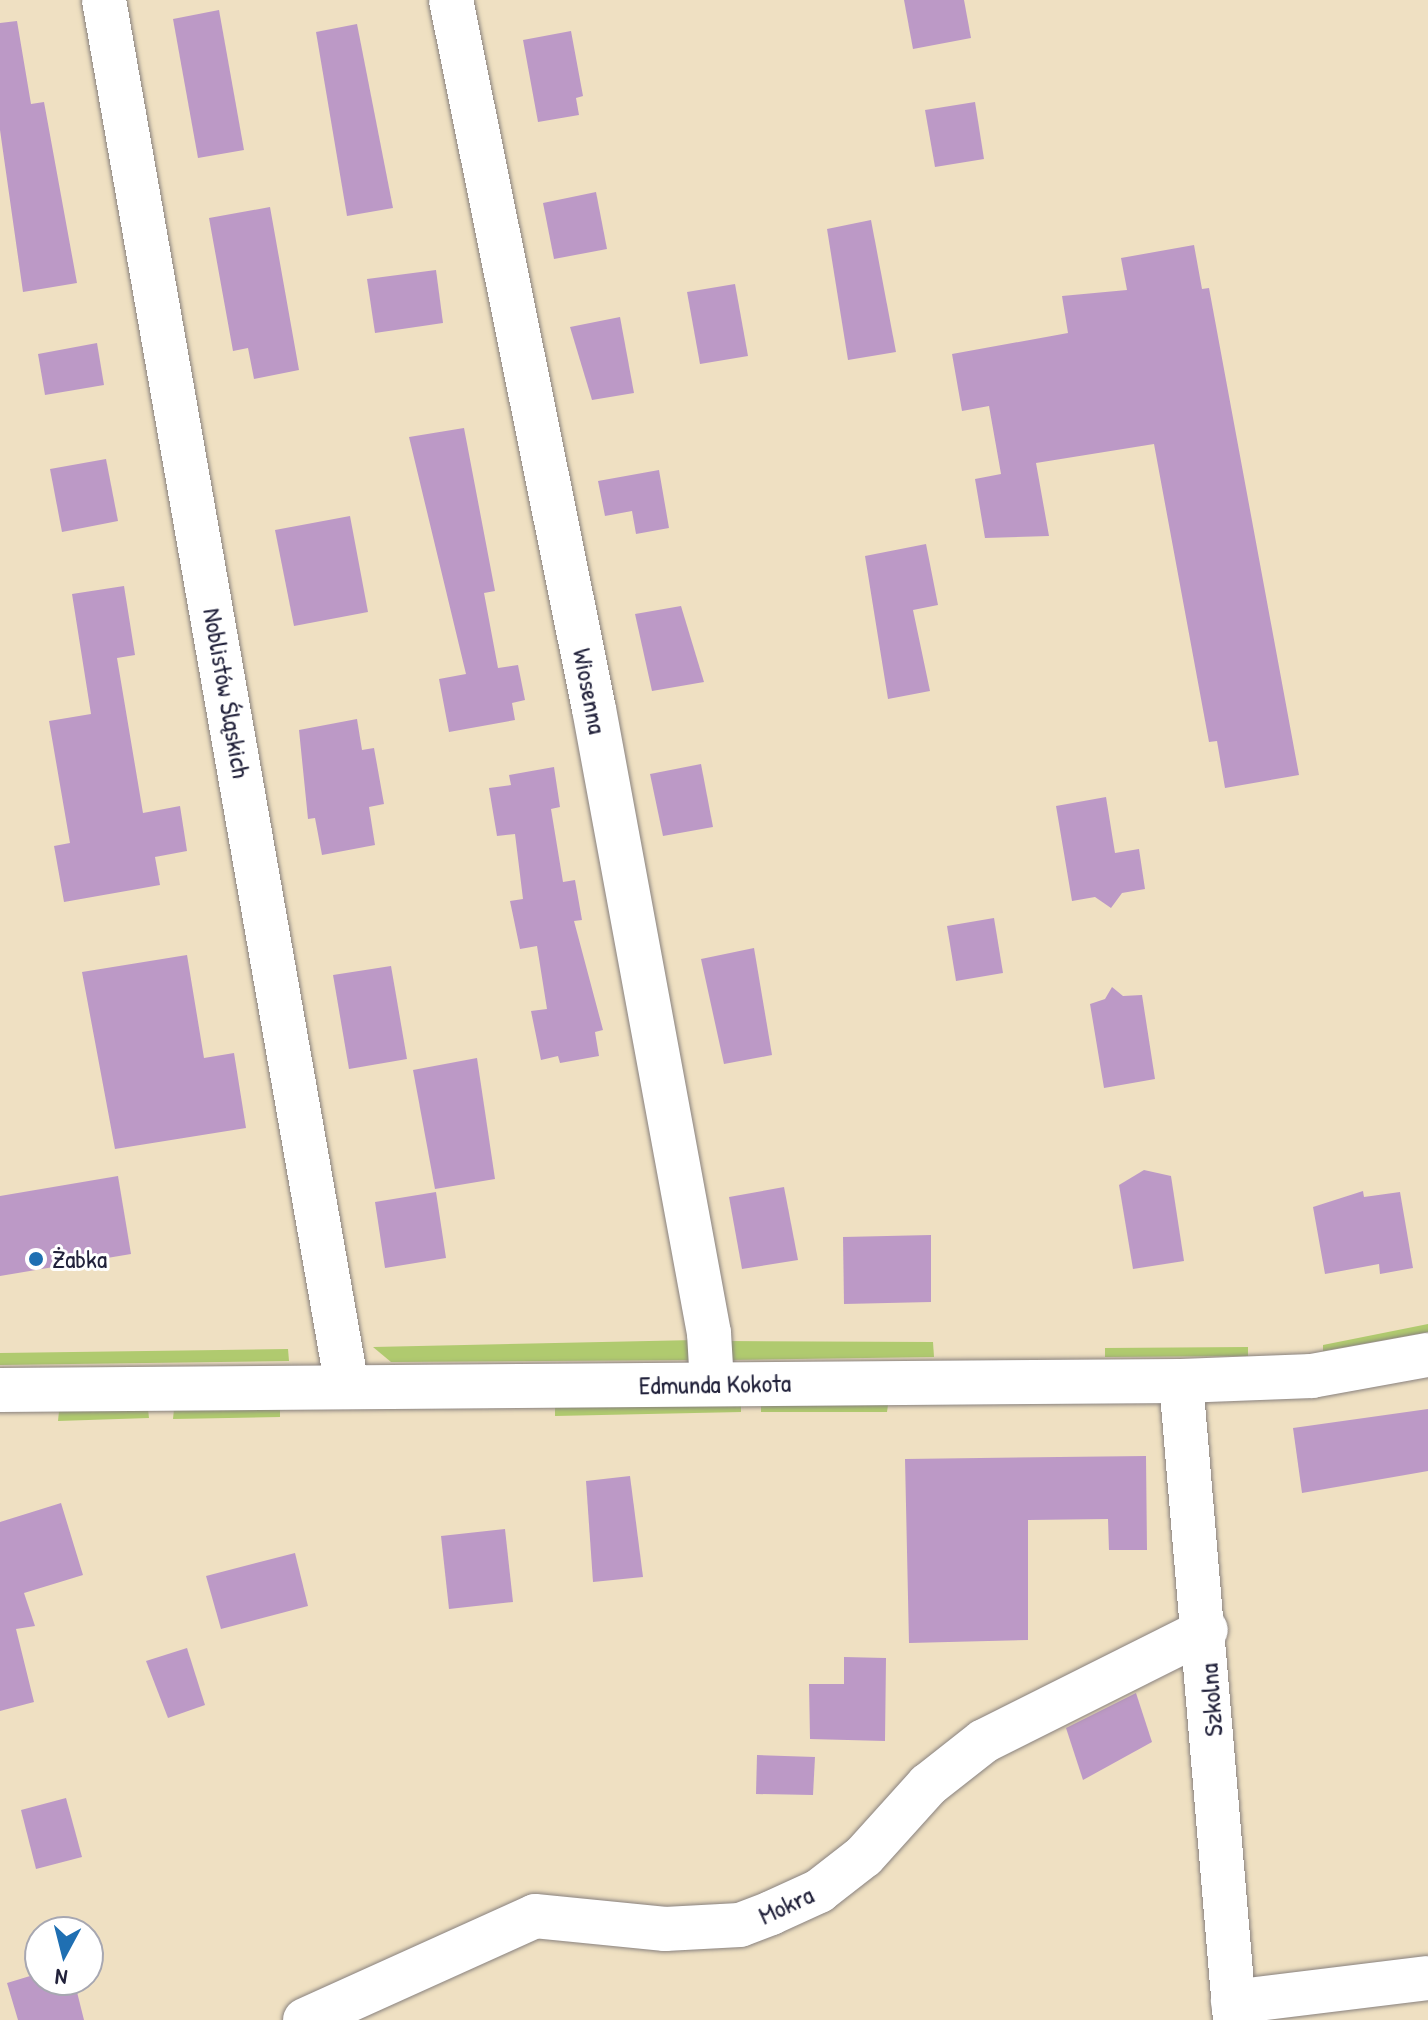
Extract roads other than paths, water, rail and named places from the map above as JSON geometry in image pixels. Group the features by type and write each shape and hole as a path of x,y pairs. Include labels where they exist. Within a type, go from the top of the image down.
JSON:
{"street":[{"name":"Noblistów Śląskich","path":"104,0 347,1387"},
{"name":"Wiosenna","path":"451,0 594,709 709,1333 712,1384"},
{"name":"Edmunda Kokota","path":"0,1390 1181,1381 1312,1376 1428,1355"},
{"name":"Szkolna","path":"1181,1381 1206,1630 1234,2011"},
{"name":"Mokra","path":"305,2020 535,1916 665,1929 740,1925 771,1913 819,1891 864,1856 928,1785 984,1741 1206,1630"},
{"path":"1234,2011 1428,1978"}],"place":[{"name":"Żabka","path":"36,1259"}]}
